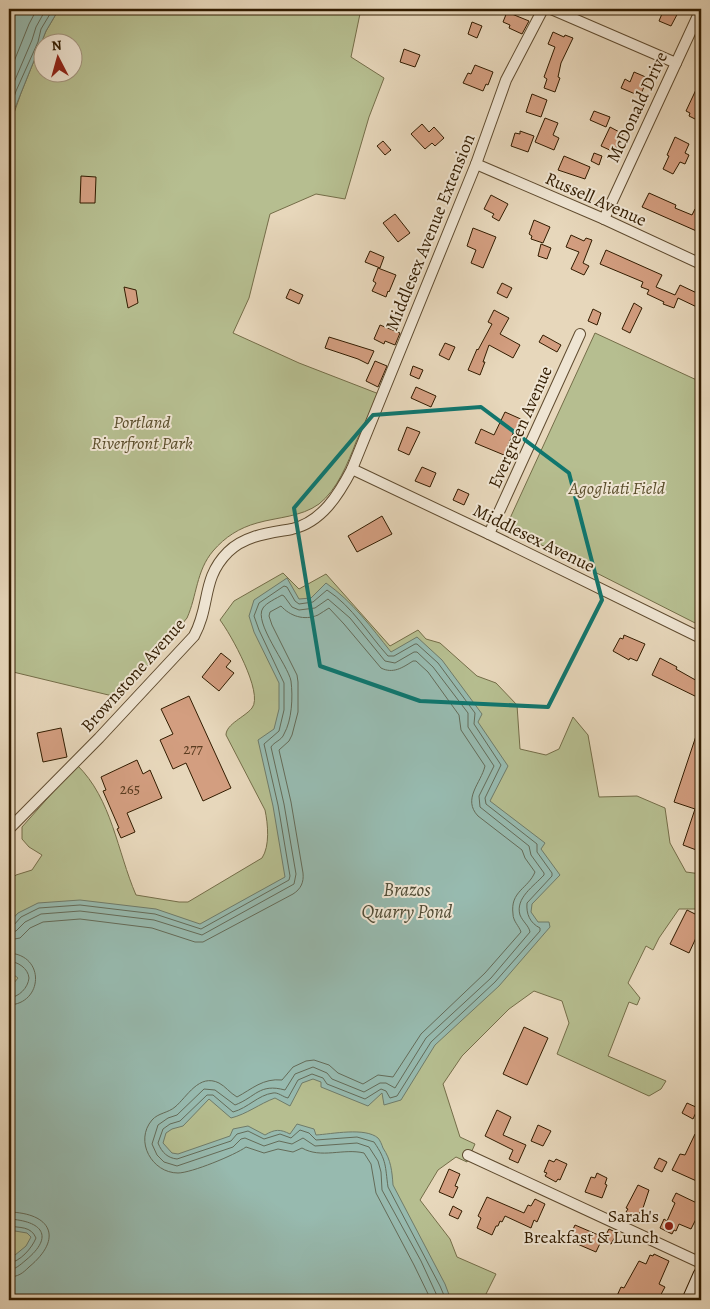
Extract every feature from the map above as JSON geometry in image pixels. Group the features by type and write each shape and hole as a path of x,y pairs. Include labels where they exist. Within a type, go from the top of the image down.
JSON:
{"main road":[{"path":"690,1300 701,1275"}],"street":[{"name":"Middlesex Avenue Extension","path":"352,469 476,164 506,80 543,9"},
{"path":"550,9 676,63"},
{"name":"McDonald Drive","path":"604,219 701,9"},
{"name":"Russell Avenue","path":"476,164 604,219 701,264"},
{"name":"Evergreen Avenue","path":"489,534 580,334"},
{"name":"Middlesex Avenue","path":"352,469 701,638"},
{"name":"Brownstone Avenue","path":"9,829 99,738 194,636 201,620 210,577 229,551 242,542 256,536 298,527 313,519 339,494 352,469"},
{"path":"468,1156 701,1263"}],"highlighted area":[{"path":"481,407 569,473 602,600 548,707 420,701 320,666 294,508 373,415"}],"green space":[{"name":"Portland Riverfront Park","path":"59,9 361,9 351,57 384,78 369,117 345,199 316,194 270,214 249,298 233,333 299,363 379,394 372,413 357,439 341,476 319,504 305,512 257,523 238,530 222,541 213,551 203,567 187,618 121,698 9,671 9,637 13,621 9,620 9,135 14,113 32,66 32,82 82,82 82,32 46,32"},
{"name":"Agogliati Field","path":"595,333 701,382 701,626 506,527"},
{"name":"Brazos Quarry Pond","path":"283,573 299,589 326,574 390,646 418,630 426,639 440,643 477,676 496,683 517,705 520,749 546,755 559,749 573,717 588,735 599,797 637,796 665,808 670,843 686,872 701,874 701,909 679,909 653,950 646,946 628,983 640,998 637,1005 629,1002 608,1056 666,1081 661,1089 649,1096 557,1054 569,1023 562,1001 534,991 509,1009 462,1056 443,1084 460,1137 475,1144 467,1162 456,1157 438,1170 420,1200 450,1239 457,1257 496,1274 483,1300 9,1300 9,882 16,875 32,870 42,855 29,847 22,839 22,827 77,765 89,779 106,809 136,895 188,902 262,858 267,841 265,810 226,735 229,727 252,708 254,700 253,690 244,663 220,620 234,601"}],"water":[{"path":"9,9 59,9 46,32 32,32 32,66 13,113 9,135"},
{"name":"Brazos Quarry Pond","path":"287,578 299,599 311,598 326,583 336,590 369,624 391,652 417,637 442,660 482,714 478,722 508,766 490,801 545,843 541,849 560,875 532,904 531,912 538,922 549,922 550,927 499,986 435,1045 401,1100 384,1105 382,1093 368,1106 321,1087 321,1082 313,1079 302,1083 290,1106 275,1098 231,1118 209,1099 183,1126 166,1133 163,1143 172,1153 178,1154 230,1136 233,1129 248,1126 265,1135 278,1130 290,1134 297,1124 314,1129 316,1135 357,1132 372,1135 379,1139 388,1157 392,1170 393,1185 445,1284 451,1300 9,1300 9,1260 26,1246 31,1237 27,1233 9,1230 9,989 18,978 9,971 9,923 18,913 38,903 80,900 156,909 200,924 285,877 273,806 258,740 274,729 279,709 279,683 254,632 249,616 254,600"}],"building":[{"path":"664,9 680,9 671,26 659,21"},
{"path":"507,12 529,21 522,34 509,28 510,25 503,22"},
{"path":"472,22 482,26 477,38 468,34"},
{"path":"553,32 564,37 565,35 573,38 561,63 558,77 560,78 555,92 544,88 547,79 544,77 555,47 548,44"},
{"path":"404,49 420,55 415,67 400,62"},
{"path":"475,65 493,72 488,85 486,84 483,91 463,83 468,73 471,74"},
{"path":"634,72 648,78 640,96 621,88 625,79 630,82"},
{"path":"701,79 701,118 699,117 697,120 689,116 690,113 686,111"},
{"path":"532,94 547,100 541,117 526,112"},
{"path":"594,111 610,117 606,127 590,120"},
{"path":"545,118 558,123 553,135 559,138 554,150 535,142"},
{"path":"422,124 429,132 434,127 444,138 435,146 432,143 425,149 411,134"},
{"path":"610,127 623,134 614,152 601,146"},
{"path":"520,131 534,136 528,152 511,146 515,133 520,134"},
{"path":"675,137 689,144 685,153 689,155 685,164 680,162 673,174 663,169"},
{"path":"383,141 391,150 385,155 377,146"},
{"path":"594,153 602,156 599,165 591,161"},
{"path":"564,156 590,167 585,179 558,170"},
{"path":"81,176 96,177 95,203 80,203"},
{"path":"649,193 676,205 675,208 692,215 695,209 701,212 701,233 642,207"},
{"path":"491,195 508,204 499,221 492,217 494,214 484,209"},
{"path":"395,214 410,233 398,242 383,223"},
{"path":"534,220 550,227 543,243 531,239 532,236 529,234"},
{"path":"473,228 496,237 483,268 471,263 476,250 467,246"},
{"path":"571,235 584,241 586,238 592,240 583,263 589,266 584,275 571,269 579,252 566,247"},
{"path":"541,244 551,248 547,259 538,256"},
{"path":"606,250 662,275 656,287 675,295 680,285 701,295 701,309 678,298 674,308 663,304 664,302 647,294 649,290 641,287 643,282 600,264"},
{"path":"370,251 384,257 380,268 365,262"},
{"path":"378,268 396,275 386,297 372,291 376,283 373,281"},
{"path":"502,283 512,288 507,298 497,293"},
{"path":"124,287 136,290 138,303 128,308"},
{"path":"290,289 303,295 299,304 286,298"},
{"path":"634,303 642,308 630,333 622,329"},
{"path":"593,309 601,313 597,325 588,321"},
{"path":"494,310 509,318 500,334 520,345 513,358 489,345 480,375 468,370 477,349 492,324 488,322"},
{"path":"380,325 400,333 395,345 385,341 384,344 374,339"},
{"path":"543,335 561,345 557,352 539,342"},
{"path":"329,337 374,351 368,364 325,348"},
{"path":"445,343 455,347 449,360 439,355"},
{"path":"375,361 387,366 378,387 366,381"},
{"path":"413,366 423,370 419,379 410,375"},
{"path":"416,387 436,396 431,407 411,398"},
{"path":"505,412 523,420 517,432 514,431 504,455 475,443 481,429 494,435"},
{"path":"407,427 420,432 409,455 398,450"},
{"path":"422,467 436,473 430,487 415,481"},
{"path":"458,489 469,494 464,505 453,500"},
{"path":"382,516 392,534 357,552 348,536"},
{"path":"624,635 645,644 637,661 630,658 629,660 613,651 620,638 623,639"},
{"path":"221,653 231,661 226,667 234,673 219,691 202,677"},
{"path":"660,658 699,682 697,687 701,687 701,699 652,675"},
{"path":"189,696 231,788 203,801 186,763 173,769 160,740 173,734 161,709"},
{"path":"699,727 701,727 701,844 699,851 683,845 695,809 674,802"},
{"path":"61,728 67,757 43,762 37,733"},
{"path":"137,760 143,774 150,770 162,798 127,813 135,832 121,838 117,829 119,828 103,791 106,790 101,777"},
{"path":"687,910 701,917 701,927 689,953 670,944"},
{"path":"524,1027 548,1038 527,1085 503,1074"},
{"path":"687,1103 698,1108 693,1119 682,1113"},
{"path":"497,1110 511,1117 503,1135 526,1145 518,1163 509,1159 513,1150 485,1136"},
{"path":"538,1125 551,1131 543,1146 531,1141"},
{"path":"695,1134 701,1137 701,1183 672,1170 680,1154 685,1155"},
{"path":"659,1158 667,1162 662,1172 654,1168"},
{"path":"556,1159 567,1164 560,1180 558,1179 556,1182 545,1176 547,1173 544,1172 549,1160 554,1162"},
{"path":"449,1169 460,1174 455,1186 458,1187 453,1198 439,1192"},
{"path":"597,1173 607,1178 605,1184 607,1185 602,1198 585,1192 591,1177 595,1178"},
{"path":"638,1185 649,1190 643,1208 637,1217 626,1212 628,1209 626,1208"},
{"path":"676,1193 701,1205 701,1209 691,1229 679,1224 676,1231 674,1230 672,1234 660,1228 664,1219 667,1221 675,1203 672,1201"},
{"path":"487,1197 524,1213 528,1205 531,1206 535,1199 545,1204 537,1222 534,1220 531,1228 505,1216 502,1222 500,1221 498,1226 496,1226 492,1235 477,1228 481,1218 478,1216"},
{"path":"453,1206 462,1211 458,1219 449,1215"},
{"path":"575,1225 603,1237 596,1252 568,1240"},
{"path":"609,1229 617,1233 611,1244 603,1240"},
{"path":"654,1254 669,1261 659,1284 665,1287 658,1300 615,1300 621,1287 624,1288 639,1261 646,1264 650,1255 653,1256"}],"place":[{"name":"Sarah's Breakfast & Lunch","path":"669,1226"}]}
